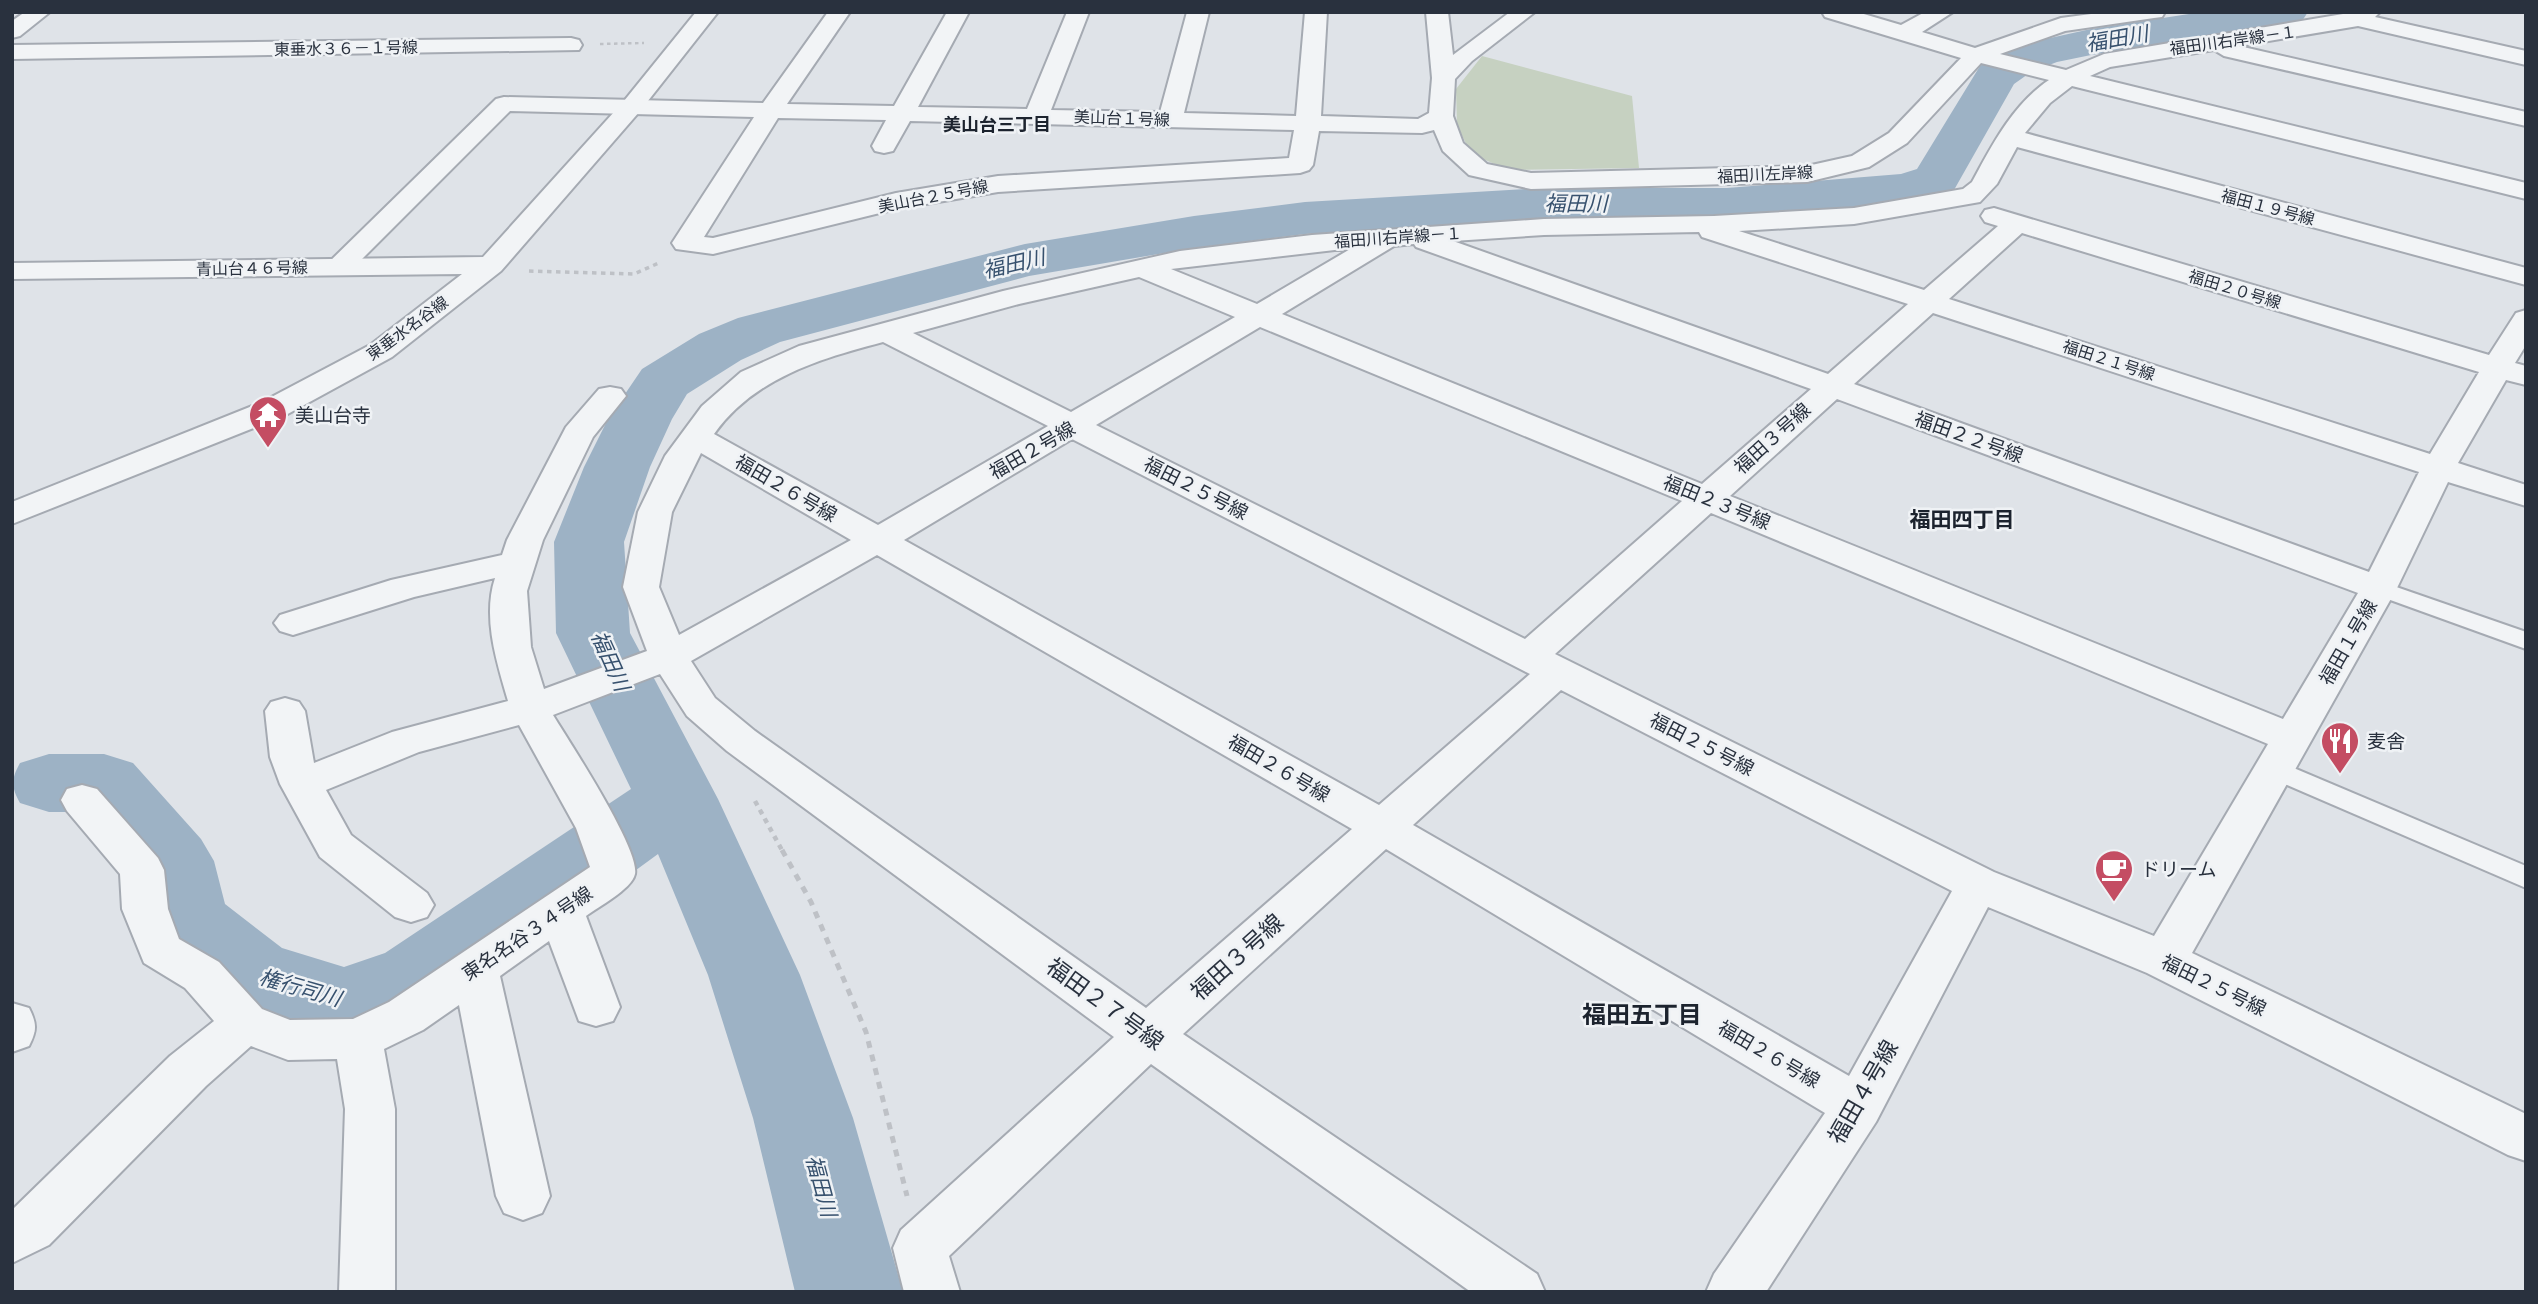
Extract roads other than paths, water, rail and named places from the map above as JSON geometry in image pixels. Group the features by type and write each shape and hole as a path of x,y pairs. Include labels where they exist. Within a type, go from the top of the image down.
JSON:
{"street":[{"path":"12,31 39,12"},
{"name":"東垂水名谷線","path":"12,514 273,409 381,351 489,267 632,106 707,12"},
{"path":"771,110 839,12"},
{"path":"884,146 958,12"},
{"path":"1037,115 1078,12"},
{"path":"1170,119 1198,12"},
{"path":"1308,123 1316,12"},
{"path":"1437,12 1444,78 1441,116"},
{"path":"1444,78 1464,56 1524,12"},
{"path":"1833,12 1976,55 2526,191"},
{"path":"1903,33 1942,12"},
{"path":"2025,12 2050,29"},
{"name":"福田川左岸線","path":"1441,116 1452,146 1478,170 1531,181 1807,174 1860,162 1898,138 1976,55 2050,29 2154,12"},
{"path":"2363,16 2526,58"},
{"name":"福田川右岸線－１","path":"701,707 669,657 640,587 656,512 682,456 713,413 752,380 810,352 1026,293 1140,267 1233,253 1544,227 1693,225 1854,216 1945,202 1971,196 1983,189 1990,168 2037,99 2066,77 2104,61 2363,16"},
{"path":"2204,44 2526,119"},
{"name":"東垂水３６－１号線","path":"12,52 572,45"},
{"name":"美山台１号線","path":"338,267 504,104 1422,126 1441,116"},
{"name":"美山台２５号線","path":"771,110 686,243 713,246 896,201 998,184 1300,165 1308,123"},
{"name":"福田１９号線","path":"2010,137 2526,277"},
{"name":"福田２０号線","path":"1945,202 2512,372"},
{"name":"福田３号線","path":"926,1270 1148,1036 1382,827 1706,497 2018,223"},
{"name":"福田２１号線","path":"1693,225 2526,496"},
{"name":"福田２号線","path":"301,784 406,742 530,709 669,657 878,540 1259,316 1401,237"},
{"name":"福田２２号線","path":"1401,237 1831,386 2379,588"},
{"name":"青山台４６号線","path":"12,271 489,267"},
{"name":"福田２３号線","path":"1140,267 1706,497 2283,754"},
{"name":"福田１号線","path":"2164,960 2379,588 2438,468 2512,372 2526,319"},
{"name":"福田２５号線","path":"885,331 1978,884 2164,960 2526,1139"},
{"name":"東名名谷３４号線","path":"245,1023 288,1040 358,1039 406,1016 613,874 605,843 530,709 512,647 509,592 525,540 578,434 610,396"},
{"name":"福田２６号線","path":"696,437 1382,827 1858,1107"},
{"path":"293,623 404,588 518,562"},
{"name":"福田２７号線","path":"701,707 741,741 1148,1036 1517,1292"},
{"path":"285,711 291,757 301,784 335,846 411,905"},
{"path":"12,1239 30,1228 188,1071 245,1023 202,975 160,950 145,909 142,870 82,800"},
{"name":"福田４号線","path":"1734,1292 1858,1107 1978,884"},
{"path":"561,910 596,1007"},
{"path":"475,969 523,1196"},
{"path":"12,1022 12,1032"},
{"path":"358,1039 370,1110 367,1292"}],"lane":[{"name":"福田２２号線","path":"2379,588 2526,641"},
{"path":"2283,754 2526,878"}],"waterway":[{"name":"福田川","path":"677,799 593,633 589,542 617,467 640,419 664,382 720,347 759,330 1025,260 1194,232 1305,218 1543,204 1727,204 1866,194 1907,188 1936,179 1996,76 2015,63 2044,52 2091,42 2287,12"},
{"name":"権行司川","path":"49,783 104,783 171,861 185,922 250,974 344,1005 418,979 677,799"},
{"name":"福田川","path":"677,799 754,975 803,1118 849,1292"}],"place":[{"name":"美山台寺","path":"268,449"},
{"name":"麦舎","path":"2340,775"},
{"name":"ドリーム","path":"2114,903"}],"district":[{"name":"美山台三丁目","path":"997,125"},
{"name":"福田四丁目","path":"1962,520"},
{"name":"福田五丁目","path":"1642,1015"}]}
